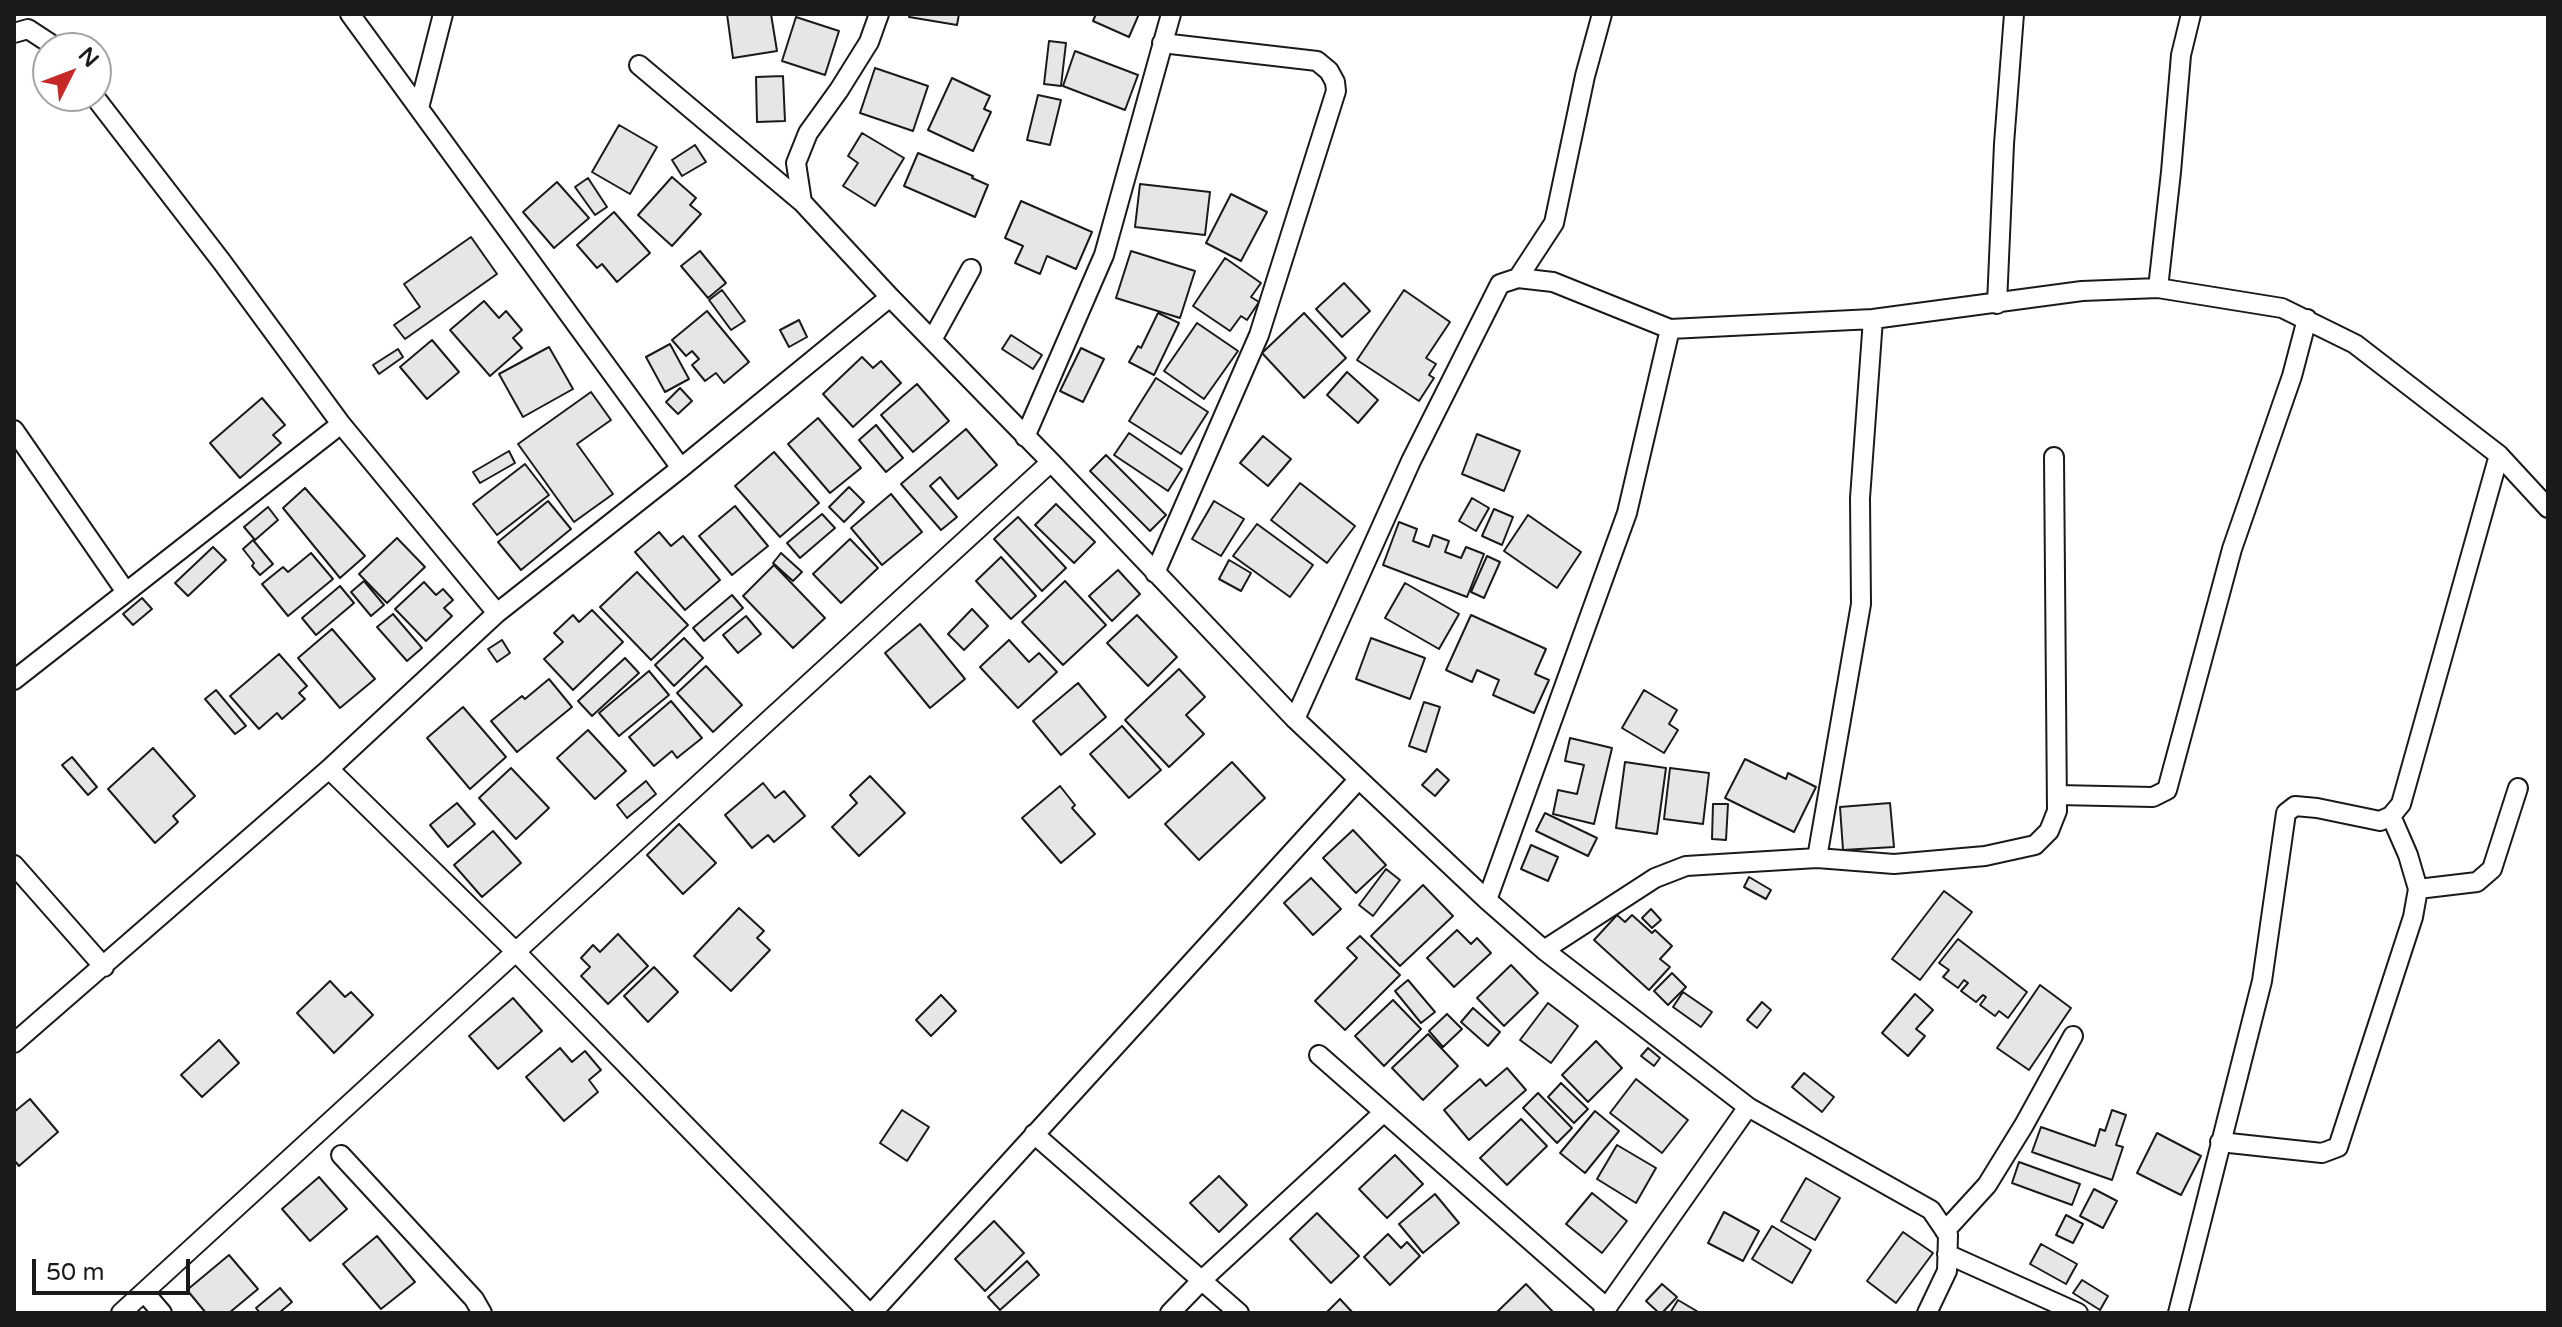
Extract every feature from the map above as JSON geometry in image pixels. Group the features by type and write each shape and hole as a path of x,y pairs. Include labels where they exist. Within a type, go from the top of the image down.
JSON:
{"street":[{"path":"21,31 41,14"},
{"path":"350,14 681,468"},
{"path":"419,108 443,14"},
{"path":"802,202 796,163 808,133 869,42 879,14"},
{"path":"1025,437 1104,255 1171,14"},
{"path":"1518,278 1554,223 1585,76 1602,14"},
{"path":"1997,304 2014,14"},
{"path":"2158,288 2181,55 2191,14"},
{"path":"1155,573 1259,335 1336,91 1329,71 1317,61 1162,43"},
{"path":"639,65 802,202 1295,719 1487,900 1544,950 1748,1107 1931,1210 1948,1235 1947,1271 1927,1313"},
{"path":"106,112 341,424 497,613"},
{"path":"932,340 971,269"},
{"path":"1295,719 1411,461 1472,338 1500,284 1518,278 1553,282 1670,329 1873,319 2082,291 2158,288 2282,308 2355,344 2499,455 2548,508"},
{"path":"14,1043 329,769 497,613 890,297"},
{"path":"1817,858 1861,604 1860,498 1873,319"},
{"path":"2057,795 2153,797 2167,790 2232,549 2292,376 2307,319"},
{"path":"1487,900 1627,513 1670,329"},
{"path":"14,680 341,424"},
{"path":"14,430 126,592"},
{"path":"2178,1313 2262,981 2286,813 2295,806 2380,821 2391,816 2401,804 2499,455"},
{"path":"1544,950 1655,878 1686,866 1817,858 1894,864 1985,856 2035,845 2049,831 2057,811 2054,457"},
{"path":"121,1313 1051,462"},
{"path":"329,769 515,951 870,1313 1358,780"},
{"path":"2418,889 2477,882 2492,869 2518,788"},
{"path":"2220,1142 2322,1153 2338,1147 2413,917 2418,889 2408,855 2391,816"},
{"path":"14,865 104,967"},
{"path":"1945,1231 1987,1185 2073,1036"},
{"path":"1319,1055 1605,1311 1748,1107"},
{"path":"1170,1313 1384,1112"},
{"path":"1034,1134 1239,1313"},
{"path":"341,1155 474,1299 482,1313"},
{"path":"1947,1254 2078,1313"},
{"path":"144,1292 162,1313"}],"building":[{"path":"727,14 771,14 777,51 733,58"},
{"path":"910,14 959,14 957,25 909,17"},
{"path":"1096,14 1139,14 1129,37 1093,21"},
{"path":"796,17 839,31 825,75 782,61"},
{"path":"1049,41 1066,43 1061,86 1044,84"},
{"path":"1075,51 1138,75 1125,110 1063,86"},
{"path":"875,68 928,86 913,131 860,113"},
{"path":"783,76 785,121 757,122 756,77"},
{"path":"952,78 990,96 984,109 991,112 973,151 928,130"},
{"path":"1038,95 1061,100 1050,145 1027,140"},
{"path":"619,125 657,147 630,194 592,172"},
{"path":"862,133 904,158 875,206 843,186 858,163 848,156"},
{"path":"695,145 706,162 682,176 672,160"},
{"path":"918,153 988,185 975,217 904,186"},
{"path":"672,177 696,198 690,205 701,214 672,246 638,215"},
{"path":"588,178 607,207 595,215 575,187"},
{"path":"557,182 589,218 554,248 523,212"},
{"path":"1140,184 1210,192 1205,235 1135,227"},
{"path":"1231,194 1267,212 1241,261 1206,243"},
{"path":"1021,201 1092,232 1076,269 1047,256 1040,274 1015,263 1023,246 1005,238"},
{"path":"614,212 650,253 617,282 602,264 597,268 577,245"},
{"path":"471,237 497,274 405,339 394,325 420,307 404,284"},
{"path":"700,251 726,283 708,298 681,266"},
{"path":"1131,251 1195,271 1180,318 1116,298"},
{"path":"1225,258 1261,283 1251,297 1259,302 1247,320 1241,316 1230,331 1193,306"},
{"path":"1344,283 1370,311 1342,337 1316,309"},
{"path":"722,290 745,321 731,330 709,300"},
{"path":"1404,290 1450,322 1426,358 1436,364 1429,375 1434,378 1419,401 1357,360"},
{"path":"484,301 499,318 506,311 522,330 513,338 522,348 490,376 450,330"},
{"path":"707,311 749,362 724,383 716,373 705,381 692,365 699,359 692,351 686,356 672,340"},
{"path":"1158,313 1179,323 1154,375 1129,362 1138,346 1141,348"},
{"path":"1304,313 1346,358 1304,398 1262,353"},
{"path":"799,320 807,337 789,347 780,330"},
{"path":"1197,323 1238,351 1204,399 1164,371"},
{"path":"1011,335 1042,355 1033,369 1002,349"},
{"path":"432,340 459,372 427,399 400,367"},
{"path":"670,344 689,379 665,392 646,357"},
{"path":"549,347 573,389 523,417 499,374"},
{"path":"1081,348 1104,359 1083,402 1060,391"},
{"path":"398,349 403,357 379,374 373,365"},
{"path":"862,357 873,368 881,361 901,383 853,427 823,394"},
{"path":"1347,372 1378,400 1358,423 1327,395"},
{"path":"1156,378 1208,412 1181,454 1129,421"},
{"path":"917,384 949,421 913,452 881,415"},
{"path":"680,388 692,401 678,414 666,402"},
{"path":"591,392 611,420 577,444 613,494 574,522 518,444"},
{"path":"262,398 285,425 273,435 281,443 240,478 210,443"},
{"path":"818,418 861,468 830,493 788,444"},
{"path":"876,425 903,458 886,472 859,440"},
{"path":"966,429 997,465 958,499 940,477 930,486 957,517 941,530 901,484"},
{"path":"1129,433 1182,469 1168,491 1114,455"},
{"path":"1477,434 1520,451 1504,491 1462,474"},
{"path":"1263,436 1291,459 1268,486 1240,463"},
{"path":"509,451 515,463 480,483 473,472"},
{"path":"774,452 819,503 780,537 735,486"},
{"path":"1106,455 1166,515 1150,531 1090,471"},
{"path":"525,464 549,495 497,535 473,504"},
{"path":"1300,483 1355,526 1327,563 1271,520"},
{"path":"849,487 864,502 844,522 829,507"},
{"path":"305,488 365,556 340,578 283,508"},
{"path":"891,494 922,532 882,565 851,528"},
{"path":"1472,498 1489,508 1476,531 1459,521"},
{"path":"548,501 571,529 521,570 498,542"},
{"path":"1214,501 1244,519 1221,556 1192,539"},
{"path":"1056,504 1095,542 1074,563 1035,525"},
{"path":"735,506 768,546 732,575 699,536"},
{"path":"268,507 278,520 255,540 244,527"},
{"path":"1494,509 1513,517 1502,545 1482,536"},
{"path":"822,514 835,528 800,558 787,543"},
{"path":"1528,515 1581,552 1557,588 1504,551"},
{"path":"1018,517 1066,568 1042,591 994,539"},
{"path":"1399,522 1417,529 1413,541 1429,547 1433,535 1449,541 1445,552 1461,558 1466,547 1484,554 1467,597 1383,565"},
{"path":"1257,524 1313,565 1290,597 1233,556"},
{"path":"659,532 671,546 683,536 720,580 685,610 635,552"},
{"path":"397,538 425,567 387,603 359,574"},
{"path":"850,539 878,568 841,603 813,574"},
{"path":"253,540 273,564 260,575 243,549"},
{"path":"213,547 226,560 188,596 175,583"},
{"path":"311,553 333,579 288,616 262,584 283,567 288,572"},
{"path":"781,553 802,572 793,581 773,563"},
{"path":"1487,556 1500,562 1484,598 1471,592"},
{"path":"1001,557 1036,596 1011,619 976,581"},
{"path":"1229,560 1251,573 1241,591 1219,579"},
{"path":"774,565 825,618 793,648 743,596"},
{"path":"1118,570 1140,594 1112,621 1089,596"},
{"path":"637,572 688,625 651,660 600,607"},
{"path":"364,581 384,605 371,616 351,592"},
{"path":"1065,581 1106,625 1063,665 1022,622"},
{"path":"424,582 436,595 443,589 453,600 444,608 452,616 426,641 395,609"},
{"path":"1405,583 1459,614 1439,649 1385,618"},
{"path":"340,586 354,603 316,635 302,618"},
{"path":"732,595 743,608 704,641 693,628"},
{"path":"142,598 152,609 133,625 123,614"},
{"path":"972,609 988,626 964,650 948,634"},
{"path":"592,610 623,642 573,690 544,659 563,642 554,633 573,615 579,622"},
{"path":"393,614 422,648 407,661 377,627"},
{"path":"1137,615 1177,657 1148,686 1107,643"},
{"path":"1471,615 1546,649 1535,674 1549,680 1534,713 1493,695 1499,680 1477,670 1472,682 1446,670"},
{"path":"746,616 761,634 738,653 723,635"},
{"path":"920,624 965,679 930,708 885,653"},
{"path":"332,629 375,679 340,708 298,658"},
{"path":"684,638 703,658 674,686 655,665"},
{"path":"1371,638 1425,658 1410,699 1356,679"},
{"path":"502,640 510,653 497,662 488,649"},
{"path":"1009,640 1029,662 1039,653 1057,672 1018,708 980,667"},
{"path":"279,654 307,686 299,693 305,699 282,719 277,713 259,729 230,696"},
{"path":"625,658 639,673 592,716 578,701"},
{"path":"706,666 742,705 713,732 677,693"},
{"path":"1179,669 1205,697 1186,715 1204,734 1169,767 1125,720"},
{"path":"649,671 669,695 619,736 599,713"},
{"path":"549,679 572,707 517,752 491,721"},
{"path":"1078,683 1106,717 1061,755 1033,721"},
{"path":"216,690 246,726 235,734 205,699"},
{"path":"1644,690 1677,710 1669,724 1678,730 1664,753 1622,728"},
{"path":"671,701 702,738 677,758 672,751 654,766 629,737"},
{"path":"1424,702 1440,707 1426,752 1409,746"},
{"path":"463,707 506,757 470,789 427,738"},
{"path":"1122,726 1161,770 1129,798 1090,754"},
{"path":"588,730 626,771 595,799 557,758"},
{"path":"1570,738 1612,748 1594,824 1553,814 1558,790 1577,794 1584,765 1565,761"},
{"path":"153,748 195,796 173,816 178,822 155,843 108,789"},
{"path":"72,757 97,787 88,795 62,765"},
{"path":"1745,759 1786,779 1788,773 1816,787 1794,832 1725,798"},
{"path":"1232,762 1265,798 1199,860 1165,824"},
{"path":"1625,762 1666,768 1657,834 1616,828"},
{"path":"511,768 549,808 516,839 479,798"},
{"path":"1670,768 1709,773 1703,824 1664,819"},
{"path":"1437,769 1449,780 1435,796 1422,785"},
{"path":"870,776 905,813 859,856 832,827 857,803 850,795"},
{"path":"646,781 656,794 627,818 617,805"},
{"path":"763,783 775,798 784,791 805,816 774,842 768,835 752,848 725,815"},
{"path":"1060,786 1075,805 1072,808 1095,834 1061,863 1022,818"},
{"path":"457,803 475,824 448,847 430,825"},
{"path":"1890,803 1894,847 1843,850 1840,807"},
{"path":"1713,804 1728,804 1726,840 1712,839"},
{"path":"1545,813 1597,838 1588,856 1536,831"},
{"path":"679,824 716,863 683,894 647,855"},
{"path":"1353,830 1386,865 1356,893 1323,858"},
{"path":"493,831 521,863 482,897 454,865"},
{"path":"1531,845 1558,857 1548,881 1521,869"},
{"path":"1386,869 1400,880 1373,916 1359,905"},
{"path":"1749,877 1771,890 1766,899 1744,887"},
{"path":"1311,878 1341,909 1313,935 1284,903"},
{"path":"1423,885 1453,916 1400,966 1371,936"},
{"path":"1944,891 1972,912 1920,980 1892,959"},
{"path":"739,908 764,931 757,938 770,950 731,991 694,956"},
{"path":"1651,909 1661,920 1652,928 1642,918"},
{"path":"1617,915 1625,922 1632,915 1672,946 1660,959 1670,967 1649,990 1594,940"},
{"path":"1457,930 1471,944 1477,938 1491,953 1454,987 1427,958"},
{"path":"618,934 648,966 608,1004 581,976 590,967 581,958 593,945 600,952"},
{"path":"1360,936 1400,975 1345,1030 1315,1001 1357,958 1347,948"},
{"path":"1958,939 2027,992 2008,1018 1999,1011 1995,1016 1980,1005 1986,997 1983,995 1976,1002 1961,991 1968,983 1964,980 1958,988 1943,977 1949,970 1939,963"},
{"path":"1511,965 1538,993 1504,1026 1477,998"},
{"path":"654,967 678,992 648,1022 624,996"},
{"path":"1672,973 1686,987 1668,1005 1654,991"},
{"path":"1408,980 1435,1012 1421,1023 1395,991"},
{"path":"330,981 345,997 351,992 373,1015 334,1053 297,1013"},
{"path":"2040,985 2071,1008 2029,1070 1997,1048"},
{"path":"1683,992 1712,1012 1701,1027 1673,1007"},
{"path":"1915,994 1933,1010 1916,1029 1925,1036 1908,1056 1882,1033"},
{"path":"941,995 956,1011 931,1036 916,1020"},
{"path":"513,998 542,1031 498,1069 469,1036"},
{"path":"1393,1000 1421,1029 1384,1066 1355,1036"},
{"path":"1762,1002 1771,1010 1757,1028 1747,1020"},
{"path":"1548,1003 1578,1026 1551,1063 1520,1040"},
{"path":"1473,1008 1500,1032 1488,1046 1461,1022"},
{"path":"1447,1014 1462,1029 1443,1047 1429,1031"},
{"path":"1428,1034 1458,1066 1423,1100 1392,1068"},
{"path":"219,1040 239,1063 202,1097 181,1075"},
{"path":"1596,1041 1622,1068 1588,1102 1562,1075"},
{"path":"560,1048 572,1062 585,1051 601,1070 589,1080 598,1092 564,1121 526,1077"},
{"path":"1648,1048 1660,1058 1654,1066 1641,1056"},
{"path":"1507,1068 1526,1090 1469,1140 1444,1110 1480,1079 1486,1086"},
{"path":"1804,1073 1834,1097 1822,1112 1792,1087"},
{"path":"1636,1079 1688,1120 1662,1153 1610,1113"},
{"path":"1561,1083 1588,1109 1574,1123 1548,1097"},
{"path":"1538,1093 1572,1128 1557,1143 1523,1108"},
{"path":"30,1099 58,1132 19,1166 14,1160 14,1112"},
{"path":"902,1110 929,1127 907,1161 880,1143"},
{"path":"2112,1110 2126,1115 2116,1145 2123,1147 2112,1180 2032,1152 2041,1127 2095,1146 2100,1129 2105,1131"},
{"path":"1595,1111 1619,1131 1585,1173 1560,1153"},
{"path":"1521,1119 1547,1146 1507,1185 1480,1158"},
{"path":"2157,1133 2201,1156 2181,1195 2137,1173"},
{"path":"1617,1145 1656,1168 1636,1203 1597,1179"},
{"path":"1395,1155 1423,1184 1387,1218 1359,1189"},
{"path":"2019,1162 2080,1184 2072,1205 2012,1183"},
{"path":"1219,1176 1247,1205 1219,1232 1190,1203"},
{"path":"319,1177 347,1209 310,1241 282,1209"},
{"path":"1806,1178 1840,1198 1815,1240 1781,1221"},
{"path":"2094,1189 2117,1201 2103,1228 2080,1216"},
{"path":"1592,1193 1627,1221 1602,1253 1566,1224"},
{"path":"1435,1194 1459,1223 1423,1253 1399,1224"},
{"path":"1724,1212 1759,1231 1743,1261 1708,1243"},
{"path":"1317,1213 1359,1256 1331,1283 1290,1239"},
{"path":"2066,1215 2083,1224 2073,1243 2056,1235"},
{"path":"994,1221 1024,1253 985,1291 955,1259"},
{"path":"1772,1226 1811,1250 1792,1283 1752,1259"},
{"path":"1903,1232 1933,1253 1896,1303 1867,1281"},
{"path":"1388,1234 1401,1248 1407,1242 1420,1256 1390,1285 1364,1257"},
{"path":"377,1236 415,1282 381,1309 343,1264"},
{"path":"2041,1244 2077,1264 2066,1284 2030,1264"},
{"path":"229,1255 258,1289 229,1313 206,1313 187,1290"},
{"path":"1027,1261 1039,1275 1000,1310 988,1297"},
{"path":"2082,1280 2108,1296 2100,1310 2073,1293"},
{"path":"1526,1284 1554,1313 1496,1313"},
{"path":"1662,1284 1677,1297 1659,1313 1646,1301"},
{"path":"280,1288 292,1302 279,1313 260,1313 256,1308"},
{"path":"1340,1299 1353,1313 1326,1313"},
{"path":"1678,1300 1700,1313 1670,1313"}]}
